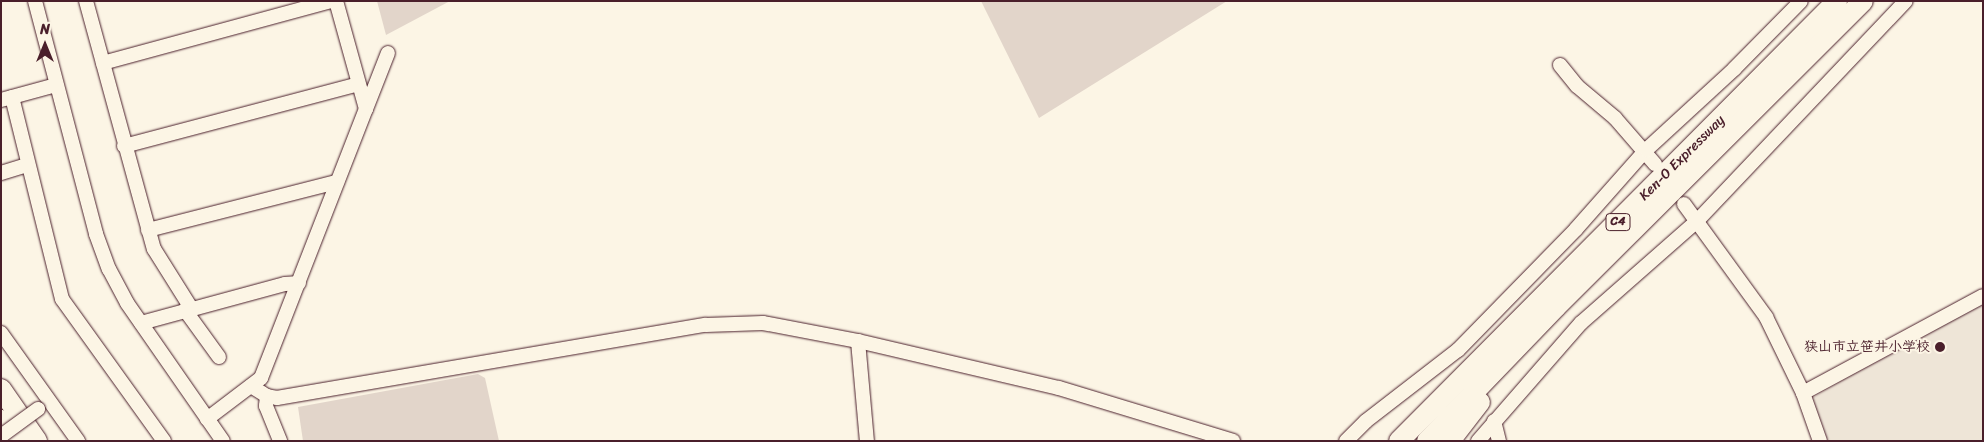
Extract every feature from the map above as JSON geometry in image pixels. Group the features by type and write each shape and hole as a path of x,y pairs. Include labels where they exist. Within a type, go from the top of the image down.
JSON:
{"highway":[{"name":"Ken-O Expressway","path":"1399,441 1837,1"},
{"name":"Ken-O Expressway","path":"1428,441 1556,306 1863,1"},
{"path":"1450,441 1556,306"},
{"path":"1,389 38,441"},
{"path":"1,420 16,441"}],"street":[{"path":"35,1 101,250 118,288 223,441"},
{"path":"86,1 124,146 154,249 188,309 219,357"},
{"path":"103,63 331,1"},
{"path":"336,1 366,109"},
{"path":"1346,441 1366,421 1458,350 1576,228 1646,150 1734,69 1801,1"},
{"path":"1478,441 1594,310 1697,220 1906,1"},
{"path":"207,418 261,378 388,53"},
{"path":"1560,65 1577,86 1615,118 1646,150 1655,164"},
{"path":"124,146 358,84"},
{"path":"56,85 6,98 28,165 62,299 164,441"},
{"path":"1,173 28,165"},
{"path":"148,230 337,182"},
{"path":"1684,204 1766,317 1803,393 1820,441"},
{"path":"141,323 188,309 299,283"},
{"path":"1803,393 1983,296"},
{"path":"251,386 267,396 277,398 727,322 763,323 858,341 1059,388 1233,441"},
{"path":"1,333 78,441"},
{"path":"858,341 867,441"},
{"path":"267,396 266,406 280,441"},
{"path":"1,436 38,409 48,398"},
{"path":"1494,421 1499,441"}],"shaded area":[{"path":"377,1 450,1 386,35"},
{"path":"981,1 1227,1 1039,118"},
{"name":"狭山市立笹井小学校","path":"1983,296 1983,441 1828,441 1811,399"},
{"path":"478,374 485,378 499,441 303,441 298,407"}],"place":[{"name":"狭山市立笹井小学校","path":"1940,347"}]}
